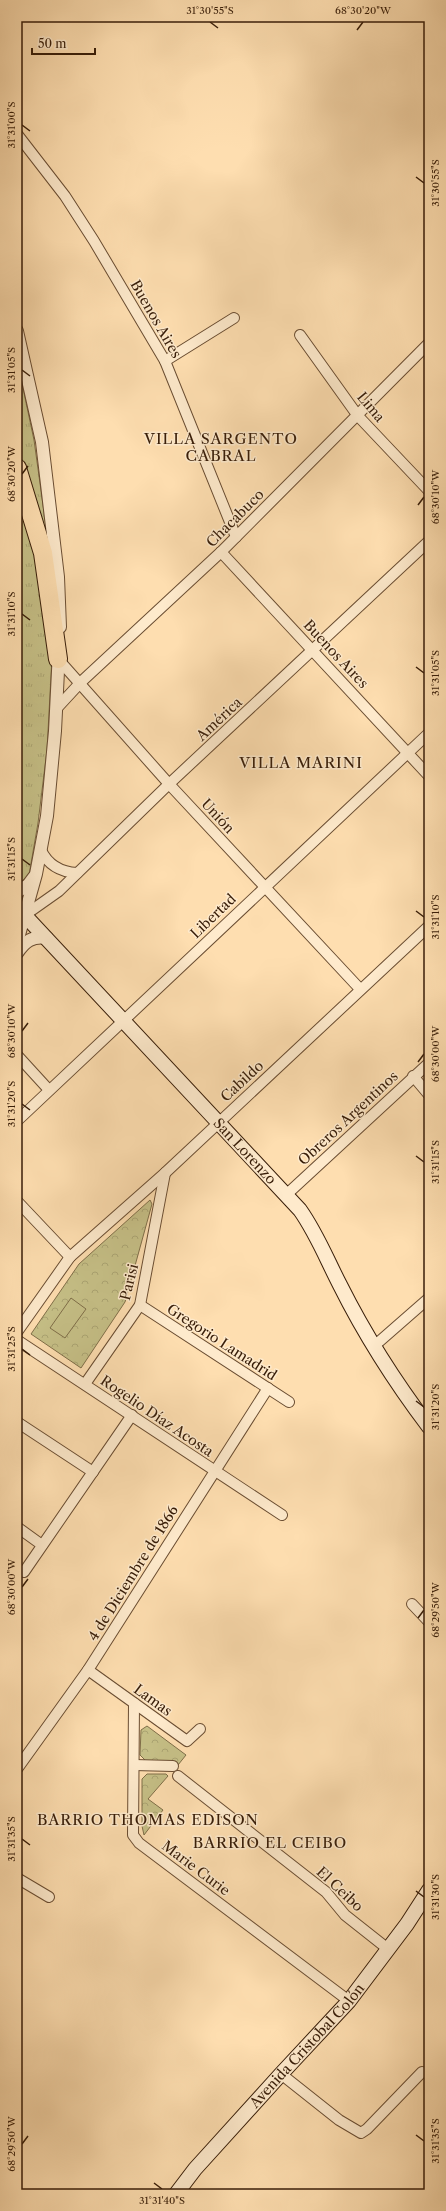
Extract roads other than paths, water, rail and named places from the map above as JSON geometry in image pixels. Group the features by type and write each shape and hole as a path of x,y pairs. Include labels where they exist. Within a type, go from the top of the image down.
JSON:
{"highway":[{"path":"17,468 43,553 58,658"}],"main road":[{"name":"San Lorenzo","path":"21,911 286,1194 315,1231 340,1285 373,1347 429,1427"},
{"name":"Avenida Cristobal Colón","path":"176,2194 281,2074 349,2001 388,1949 429,1890"}],"street":[{"name":"Buenos Aires","path":"17,134 64,196 94,241 165,362 236,537"},
{"path":"165,362 234,318"},
{"path":"17,331 39,425 48,486 60,595 57,708 51,778 41,850 36,874 21,911 17,942"},
{"name":"Lima","path":"300,335 358,416 429,491"},
{"name":"Chacabuco","path":"57,708 81,682 221,552 429,343"},
{"name":"América","path":"21,911 44,903 429,541"},
{"name":"Buenos Aires","path":"221,552 314,650 429,776"},
{"name":"Unión","path":"58,658 81,682 169,784 360,989"},
{"name":"Libertad","path":"17,1121 124,1021 264,886 429,733"},
{"path":"41,850 46,859 60,870 77,873"},
{"path":"17,892 28,885 36,874"},
{"name":"Cabildo","path":"17,1332 70,1256 165,1173 429,926"},
{"path":"17,953 29,940 38,937 47,938"},
{"path":"17,1055 49,1090"},
{"name":"Obreros Argentinos","path":"286,1194 413,1076 429,1063"},
{"path":"413,1076 429,1095"},
{"name":"Parisi","path":"85,1384 140,1304 165,1173"},
{"path":"17,1201 70,1256"},
{"path":"373,1347 429,1298"},
{"name":"Gregorio Lamadrid","path":"140,1304 289,1402"},
{"name":"Rogelio Díaz Acosta","path":"17,1340 282,1515"},
{"name":"4 de Diciembre de 1866","path":"17,1769 88,1670 214,1470 268,1388"},
{"path":"24,1572 132,1415"},
{"path":"17,1422 93,1472"},
{"path":"17,1527 42,1545"},
{"path":"412,1604 429,1622"},
{"name":"Lamas","path":"88,1670 187,1741 200,1729"},
{"name":"Marie Curie","path":"134,1703 133,1835 139,1843 349,2001"},
{"path":"134,1765 173,1766"},
{"name":"El Ceibo","path":"178,1776 326,1892 345,1915 388,1949"},
{"path":"18,1880 49,1897"},
{"path":"281,2074 339,2120 361,2133 367,2129 422,2072"}],"district":[{"name":"VILLA SARGENTO CABRAL","path":"221,448"},
{"name":"VILLA MARINI","path":"301,763"},
{"name":"BARRIO THOMAS EDISON","path":"148,1820"},
{"name":"BARRIO EL CEIBO","path":"270,1843"}]}
